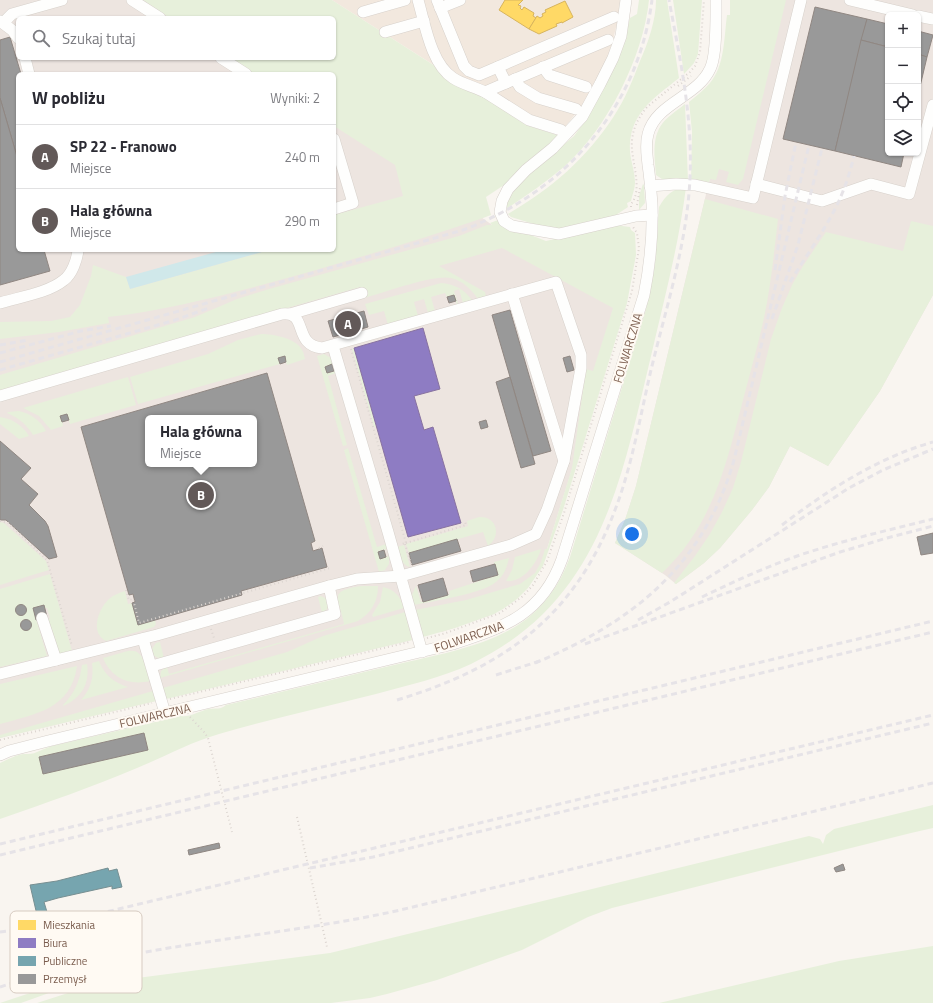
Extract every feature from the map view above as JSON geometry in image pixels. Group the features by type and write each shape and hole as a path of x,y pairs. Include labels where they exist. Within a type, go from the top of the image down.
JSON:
{"street":[{"path":"16,35 12,30 1,22 12,14 62,0"},
{"path":"132,0 157,16"},
{"path":"364,12 405,0"},
{"path":"418,0 435,58 446,73 454,79 485,92 529,120 561,130"},
{"path":"460,0 439,4 464,66 469,71 479,75 614,17"},
{"path":"626,0 621,36 613,58 582,117 553,148 526,170 508,189 500,209 504,221 512,226 555,234 566,233 635,216 652,215"},
{"path":"646,184 696,185 753,198 801,0"},
{"path":"850,0 901,12"},
{"name":"FOLWARCZNA","path":"0,755 9,751 48,741 422,652 499,628 512,621 536,602 553,579 562,559 644,295 651,252 652,215 646,184 646,146 649,131 659,116 698,84 710,70 714,57 712,2"},
{"path":"921,17 933,20"},
{"path":"385,32 424,21"},
{"path":"485,92 608,40"},
{"path":"26,60 28,72"},
{"path":"224,60 233,70"},
{"path":"498,67 510,81 538,98 576,109"},
{"path":"543,67 549,75 586,87"},
{"path":"756,184 822,201 871,184 909,194 933,105"},
{"path":"336,146 353,203 336,208"},
{"path":"0,303 50,288 65,280 74,266 78,252"},
{"path":"0,674 144,639 357,579 401,576 511,546 536,534 547,510 564,461 581,368 581,355 556,282 322,348 311,345 304,339 299,322 290,314"},
{"path":"0,396 282,314 290,314 362,293"},
{"path":"512,294 564,461"},
{"path":"333,346 422,652"},
{"path":"152,666 335,614 329,586"},
{"path":"42,618 56,660"},
{"path":"144,639 164,713"}],"path":[{"path":"635,216 631,204 634,201 637,182 632,149 634,128 641,114 647,107 690,72 695,66 700,52 704,0"},
{"path":"707,0 712,2"},
{"path":"703,53 705,39"},
{"path":"636,148 638,129 649,109 692,75"},
{"path":"0,740 446,633 500,613 523,596 533,585 547,561 564,513 632,291 639,248 637,233 633,228 637,206 646,184"},
{"path":"641,234 642,255"},
{"path":"350,347 412,567"},
{"path":"0,521 8,523 47,560 73,651"},
{"path":"397,546 466,525 465,521"},
{"path":"319,548 323,546"},
{"path":"126,590 129,600 132,599 139,623 330,568"},
{"path":"260,588 261,593"},
{"path":"525,599 531,593"},
{"path":"210,628 215,644"},
{"path":"187,708 192,721 208,738 232,832"},
{"path":"0,744 9,740 116,716"},
{"path":"297,817 327,947"}],"shaded area":[{"path":"0,0 179,0 203,16 16,16 16,60 270,60 289,72 16,72 16,252 336,252 336,104 467,207 513,240 624,303 542,565 532,581 494,614 442,632 411,633 412,640 0,738"},
{"path":"332,0 620,0 619,16 609,55 586,101 559,134 454,78"},
{"path":"738,0 933,0 933,295 880,391 828,466 790,446 769,487 752,510 720,548 704,563 676,584 665,575 615,543 625,520 636,486 731,90"}],"green space":[{"path":"143,0 332,0 435,66 449,82 480,95 526,125 560,136 510,181 486,197 491,215 483,218 375,253 234,292 159,309 108,317 109,323 59,332 0,339 0,322 51,321 70,317 80,305 91,276 93,265 126,277 130,289 262,252 336,252 336,214 403,196 395,165 336,127 336,72 252,72 234,60 336,60 336,16 167,16"},
{"path":"639,0 649,0 645,22 631,67 621,90 609,111 581,150 565,166 536,189 506,209 509,195 520,182 574,136 585,121 624,42 630,18 637,14"},
{"path":"656,0 667,0 679,78 660,93 644,109 633,127 630,139 630,152 635,185 631,201 627,203 628,207 613,217 563,229 537,225 511,217 508,214 539,194 580,159 592,146 614,116 622,103 646,47 653,23"},
{"path":"673,0 702,0 698,54 694,63 684,74"},
{"path":"730,0 786,0 743,179 738,185 726,182 729,172 719,169 716,180 710,179 709,182 691,181 692,132 689,102 703,91 715,76 719,68 723,50 727,15 730,15"},
{"path":"685,104 688,181 662,179 656,175 654,149 656,136 664,121"},
{"path":"643,184 645,203 639,210 639,196"},
{"path":"686,187 666,293 640,403 615,492 598,534 577,573 549,607 515,638 460,669 376,694 258,723 209,737 103,782 0,819 0,763 15,756 30,754 52,746 181,716 187,716 208,709 220,708 226,705 458,650 505,633 535,612 556,587 570,557 646,309 655,264 659,207 670,193 677,189"},
{"path":"705,199 778,219 764,318 737,424 723,471 706,514 694,535 662,573 615,543 625,520 636,486"},
{"path":"498,220 502,224 546,241 614,225 630,227 635,233 636,255 627,303 563,510 543,566 528,588 517,599 503,609 494,614 455,628 423,637 415,610 466,600 520,584 535,573 541,562 545,549 547,549 572,468 586,369 593,371 613,308 502,248 439,266 485,292 486,296 478,299 466,286 451,278 421,281 364,298 360,287 0,391 0,375 195,317 237,299 269,289 459,236 487,225 492,225 490,223"},
{"path":"911,221 933,226 933,295 880,391 828,466 790,446 769,487 720,548 704,563 676,584 674,583 710,534 733,488 741,462 771,339 792,285 803,266 826,232 903,251"},
{"path":"441,283 458,288 466,293 472,300 463,303 459,289 454,291 457,305 454,295 447,297 445,293 431,297 435,311 428,313 424,299 414,302 418,316 388,325 384,311 369,315 365,304"},
{"path":"261,334 278,336 295,342 304,353 305,359 287,365 284,356 278,358 280,364 138,404 130,377 208,354 238,340"},
{"path":"354,348 376,426 374,427 352,349"},
{"path":"324,354 331,358 333,364 325,366 327,373 335,370 336,373 328,376 347,445 343,446 317,356"},
{"path":"128,377 136,405 70,424 67,414 61,416 63,426 51,430 39,416 23,408"},
{"path":"19,411 35,418 46,431 33,435 22,422 7,413"},
{"path":"0,417 17,423 29,436 19,439 0,424"},
{"path":"348,448 377,547 386,544 387,549 378,551 380,559 389,556 389,564 385,570 379,572 344,450"},
{"path":"479,517 490,520 496,527 495,537 488,546 483,532 409,553 406,544 468,526 467,521"},
{"path":"0,522 4,523 46,561 49,570 0,585"},
{"path":"404,545 410,567 403,562 397,547"},
{"path":"541,549 533,566 528,571 518,579 506,581 512,570 515,557"},
{"path":"509,558 501,577 489,586 469,593 414,605 412,595 416,586 421,602 450,594 449,591 498,575 494,562"},
{"path":"50,574 72,651 58,654 48,619 50,618 47,608 45,608 44,605 33,608 47,656 0,667 0,589"},
{"path":"361,586 378,586 378,592 370,611 358,621 160,678 161,671 167,667 169,674 344,624 338,602 339,593 343,590"},
{"path":"383,587 396,594 401,600 404,608 373,617 372,615 380,602"},
{"path":"125,591 128,604 132,603 138,625 155,620 156,624 154,627 106,641 98,633 97,621 99,615 104,604 108,600 114,595"},
{"path":"321,596 327,599 328,603 328,607 322,613 318,597"},
{"path":"405,612 412,640 166,699 163,688 287,652 323,636"},
{"path":"160,642 164,658 161,659 154,656 152,649 156,643"},
{"path":"128,651 138,653 144,660 150,681 135,682 122,679 111,671 106,665 103,658"},
{"path":"99,661 110,677 118,683 128,687 81,700 91,683 93,673 92,663"},
{"path":"87,664 88,671 86,684 75,699 63,706 76,687 82,665"},
{"path":"77,666 68,692 59,701 39,713 0,724 0,684"},
{"path":"153,691 156,701 0,738 0,735"},
{"path":"933,805 933,828 612,908 588,917 522,950 437,980 370,998 331,1003 37,1003 68,993 142,993 142,977 330,953 809,836 820,839 823,844 826,835 834,829"},
{"path":"933,946 933,1003 659,1003 839,961"},
{"path":"30,993 49,993 21,1003 0,1003"}],"water":[{"path":"216,252 262,252 130,289 126,277"}],"building: Mieszkania":[{"path":"505,0 523,0 518,5 521,6 520,8 522,10 524,7 534,13 533,16 536,18 529,29 499,10"},
{"path":"565,1 573,17 562,23 556,24 557,26 539,34 529,29 537,16 540,18 543,16 542,14 546,12 545,10"}],"building: Biura":[{"path":"423,328 440,389 414,396 424,430 433,427 461,523 408,537 354,348"}],"building: Publiczne":[{"path":"108,868 109,871 117,869 122,887 112,889 112,886 58,898 44,902 47,911 36,911 30,885 57,881"}],"building: Przemysł":[{"path":"815,7 867,19 835,151 783,139"},
{"path":"867,19 885,23 885,46 861,40"},
{"path":"921,32 933,35 927,57 921,55"},
{"path":"10,37 20,72 16,72 16,153 0,98 0,40"},
{"path":"861,40 885,46 885,156 903,156 901,167 835,151"},
{"path":"921,55 927,57 921,82"},
{"path":"0,98 16,153 16,252 45,252 50,271 0,285"},
{"path":"454,295 456,301 449,303 447,297"},
{"path":"510,310 551,451 533,456 492,315"},
{"path":"364,311 368,327 333,337 328,321"},
{"path":"285,356 286,362 280,364 278,358"},
{"path":"570,356 574,370 567,372 563,358"},
{"path":"332,364 334,371 327,373 325,367"},
{"path":"267,373 315,541 311,543 313,551 322,548 327,567 241,591 242,595 138,625 132,603 135,602 133,594 129,595 81,427"},
{"path":"510,377 535,464 521,468 496,382"},
{"path":"67,414 69,420 62,422 60,416"},
{"path":"486,420 488,427 481,429 479,422"},
{"path":"0,441 31,468 21,479 38,494 29,505 48,526 57,557 49,559 6,520 0,520"},
{"path":"933,533 933,553 921,555 917,537"},
{"path":"457,539 461,551 412,565 409,553"},
{"path":"384,550 386,557 380,559 378,552"},
{"path":"495,564 498,575 473,582 470,571"},
{"path":"443,578 448,595 423,602 418,585"},
{"path":"21,604 25,606 27,610 25,614 21,616 17,614 15,610 17,606"},
{"path":"44,605 47,617 36,620 33,608"},
{"path":"26,619 30,621 32,625 30,629 26,631 22,629 20,625 22,621"},
{"path":"144,733 148,750 43,774 39,757"},
{"path":"219,843 220,848 189,855 188,850"},
{"path":"843,864 845,870 836,872 834,868"}],"railway":[{"path":"0,362 463,230 500,214 533,193 563,169 590,142 613,111 631,77 644,40 652,0"},
{"path":"397,700 435,687 470,672 502,654 531,633 556,609 579,580 598,548 615,510 631,459 673,282 687,215 690,144 686,96 669,0"},
{"path":"775,270 785,196 796,142"},
{"path":"535,663 570,647 603,629 633,608 660,586 684,560 704,530 721,497 734,460 809,145"},
{"path":"772,319 798,245 822,148"},
{"path":"790,282 833,213 843,192 854,156"},
{"path":"0,370 172,321 209,308"},
{"path":"0,353 81,331 111,326"},
{"path":"0,345 29,340"},
{"path":"782,525 854,476 892,457 933,442"},
{"path":"638,620 670,602 849,488 883,470 933,449"},
{"path":"702,597 752,574 803,554 933,519"},
{"path":"585,644 840,552 933,526"},
{"path":"0,844 933,621"},
{"path":"0,855 933,632"},
{"path":"496,675 540,661"},
{"path":"110,911 933,715"},
{"path":"310,868 373,857 933,723"},
{"path":"142,953 358,919 396,911 933,783"},
{"path":"0,932 10,931"},
{"path":"0,987 10,984"}],"place":[{"name":"SP 22 - Franowo","path":"348,324"},
{"name":"Hala główna","path":"201,495"}]}
